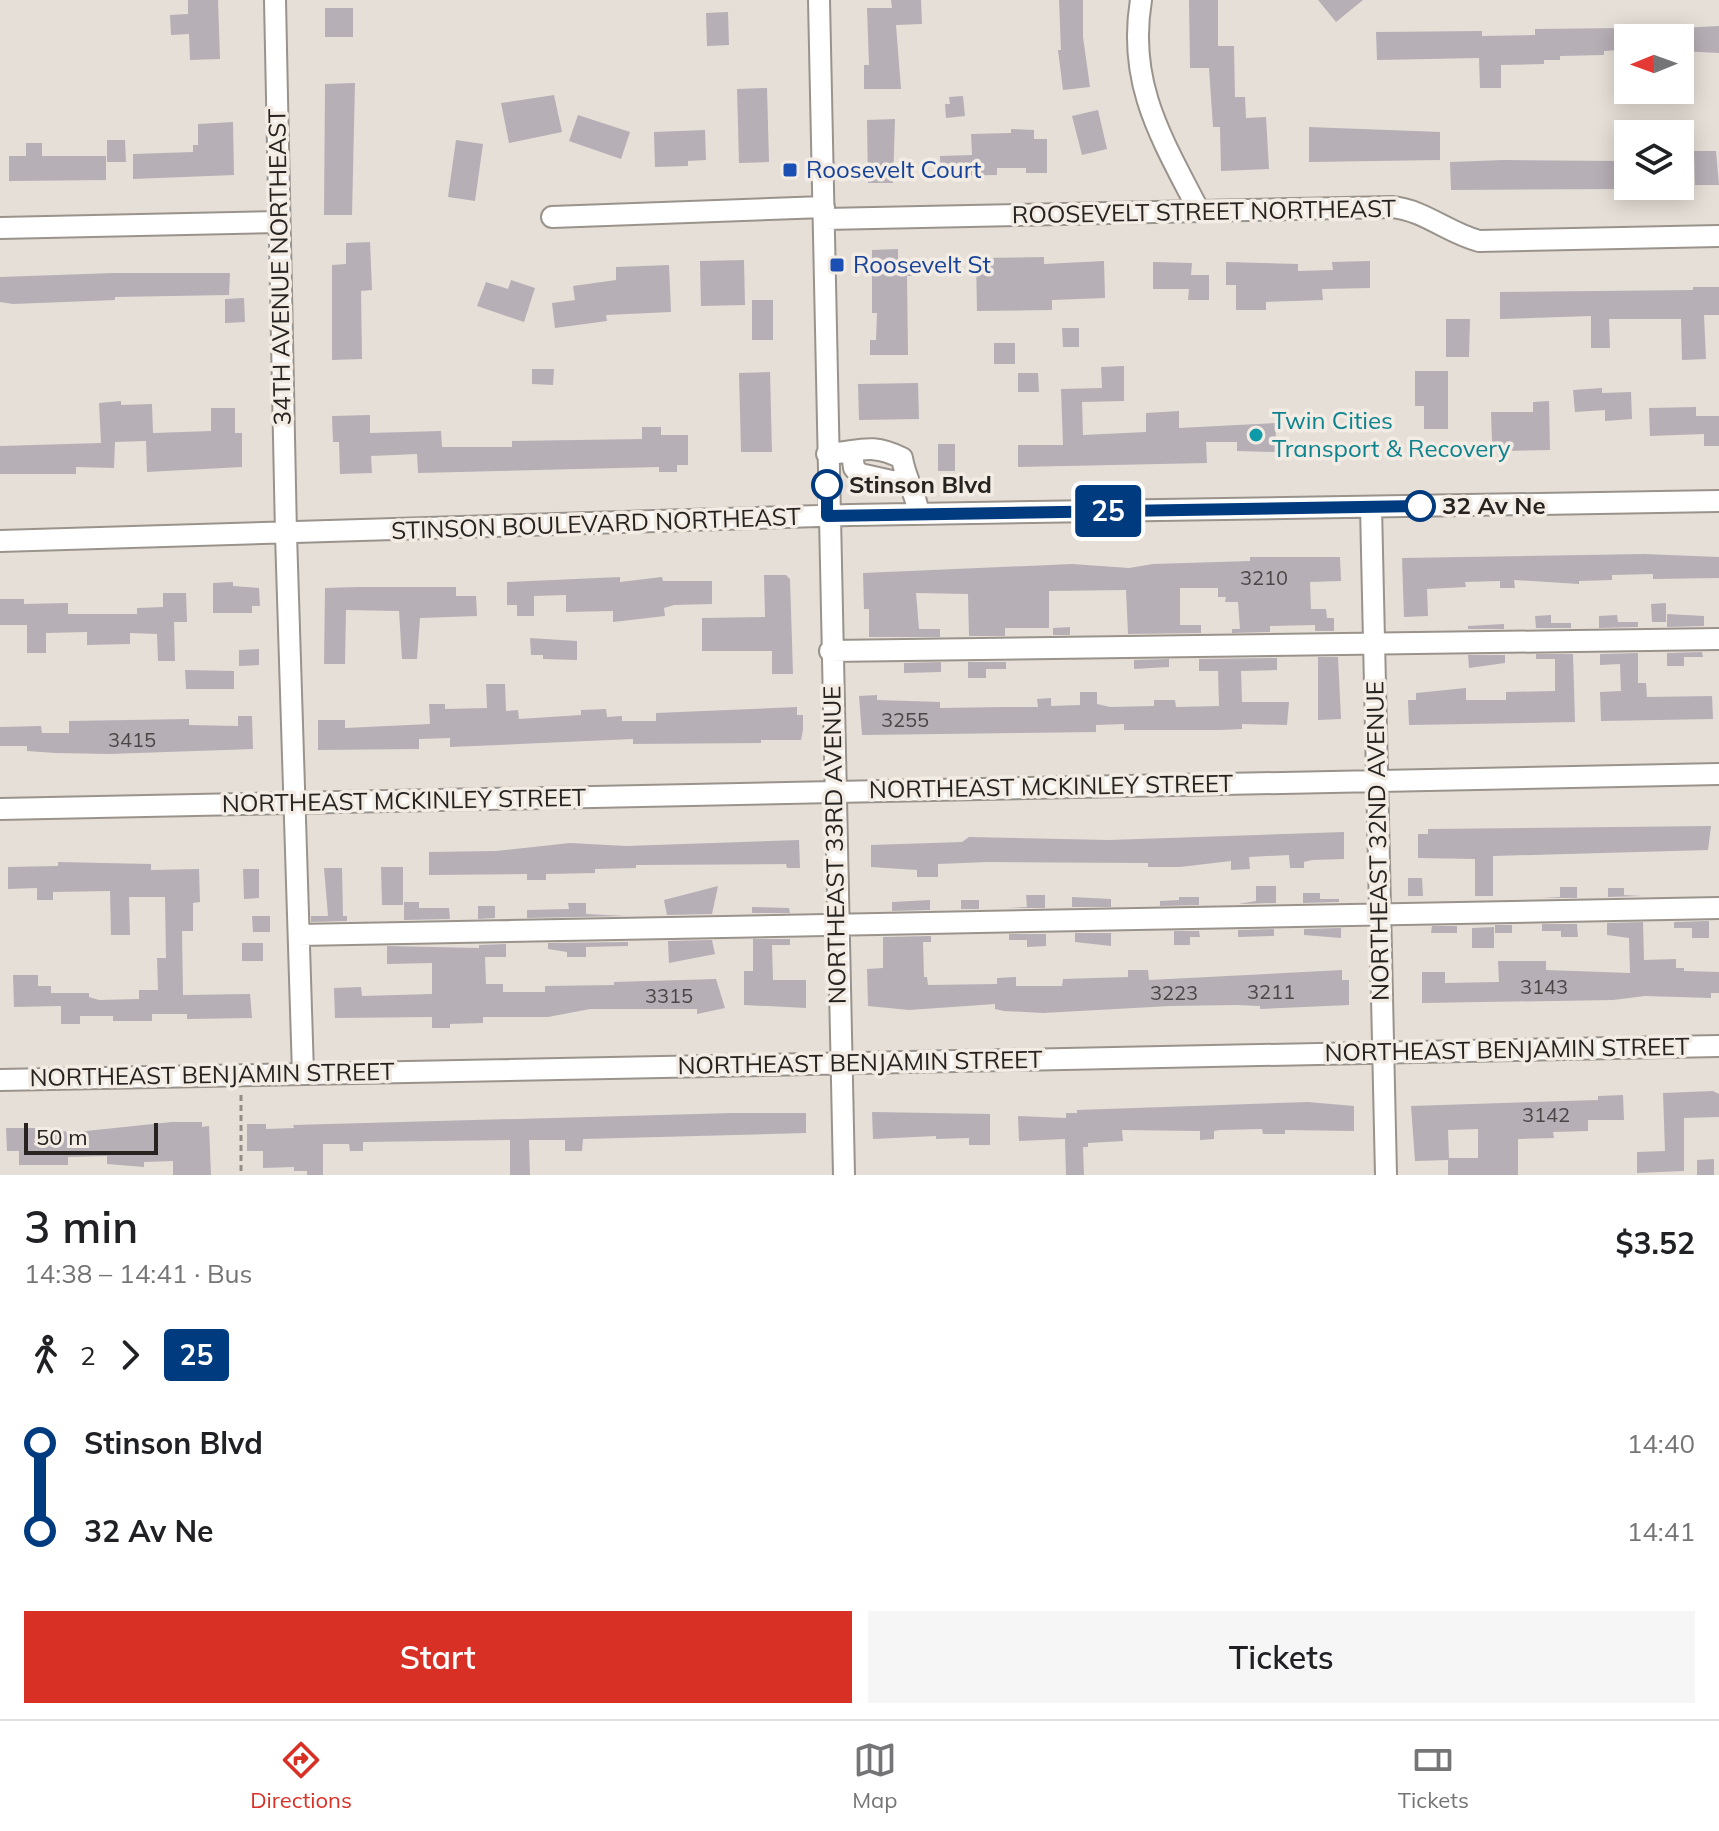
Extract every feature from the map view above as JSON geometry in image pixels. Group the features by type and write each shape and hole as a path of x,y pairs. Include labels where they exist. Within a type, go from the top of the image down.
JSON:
{"street":[{"name":"34TH AVENUE NORTHEAST","path":"275,0 286,534 303,1073"},
{"name":"NORTHEAST 33RD AVENUE","path":"819,0 827,516 844,1175"},
{"path":"1141,0 1136,27 1137,66 1147,105 1199,211"},
{"name":"ROOSEVELT STREET NORTHEAST","path":"552,217 1408,209 1456,235 1479,241 1719,236"},
{"path":"0,228 279,222"},
{"path":"827,454 852,453 858,447 885,449 902,458 919,514"},
{"path":"852,453 854,468 860,474 896,482 905,476"},
{"name":"STINSON BOULEVARD NORTHEAST","path":"0,541 827,516 1719,501"},
{"name":"NORTHEAST 32ND AVENUE","path":"1371,507 1386,1175"},
{"path":"830,651 1719,639"},
{"name":"NORTHEAST MCKINLEY STREET","path":"0,809 1719,774"},
{"path":"299,935 1719,908"},
{"name":"NORTHEAST BENJAMIN STREET","path":"0,1080 1719,1046"}],"path":[{"path":"236,1075 241,1095 241,1175"}],"building":[{"path":"188,0 218,0 220,59 190,60 189,34 171,35 170,15 188,14"},
{"path":"891,0 921,0 922,24 896,25 901,89 864,89 864,65 869,65 867,8 892,8"},
{"path":"1059,0 1083,0 1083,37 1090,87 1063,90 1058,50 1061,50"},
{"path":"1189,0 1218,0 1218,46 1234,46 1235,97 1245,97 1246,118 1266,117 1269,169 1221,171 1220,127 1213,127 1209,68 1190,68"},
{"path":"1318,0 1363,0 1336,22"},
{"path":"325,8 353,8 353,37 325,37"},
{"path":"728,12 729,45 707,46 706,13"},
{"path":"1719,26 1719,53 1694,52 1694,27"},
{"path":"1614,28 1614,50 1604,51 1604,55 1560,56 1560,60 1544,60 1544,64 1501,65 1501,88 1480,88 1479,58 1377,60 1376,32 1482,31 1482,36 1535,35 1535,29"},
{"path":"355,83 352,215 324,215 325,84"},
{"path":"767,88 769,162 739,163 737,89"},
{"path":"554,95 562,132 509,143 501,103"},
{"path":"963,96 965,116 946,118 945,104 950,104 949,97"},
{"path":"1098,110 1107,149 1082,155 1072,116"},
{"path":"578,115 630,132 621,159 569,141"},
{"path":"895,119 893,183 868,183 867,120"},
{"path":"233,122 234,175 133,179 133,154 193,152 193,145 198,145 198,124"},
{"path":"1309,127 1440,132 1440,160 1309,162"},
{"path":"1011,129 1034,130 1034,139 1047,139 1047,173 1026,173 1026,168 997,168 997,175 941,176 940,156 972,155 971,134 1011,133"},
{"path":"705,130 706,160 688,161 688,166 655,167 654,132"},
{"path":"107,140 125,140 126,162 107,162"},
{"path":"456,140 483,144 475,201 448,197"},
{"path":"26,143 42,143 42,156 106,156 106,180 9,181 9,156 26,156"},
{"path":"1694,151 1716,151 1719,185 1695,185"},
{"path":"1614,161 1614,189 1451,190 1450,162"},
{"path":"370,242 372,290 361,291 362,359 332,360 332,265 346,264 346,243"},
{"path":"898,249 898,262 914,262 915,276 907,276 908,355 870,355 870,340 876,340 877,313 872,313 872,250"},
{"path":"1044,257 1044,264 1104,261 1105,298 1052,300 1052,310 977,311 976,258"},
{"path":"744,260 745,305 701,306 700,261"},
{"path":"1370,261 1370,288 1322,289 1323,300 1266,302 1266,310 1236,310 1236,285 1226,285 1226,262 1298,264 1298,271 1333,270 1332,262"},
{"path":"1153,262 1192,263 1191,275 1209,275 1209,300 1188,300 1189,289 1153,289"},
{"path":"669,265 671,312 606,315 607,321 555,328 552,303 575,300 573,286 616,280 616,267"},
{"path":"230,273 229,295 0,302 0,277"},
{"path":"511,280 535,288 524,322 477,306 486,282 508,289"},
{"path":"1693,287 1719,287 1719,315 1704,315 1706,359 1682,360 1681,319 1609,319 1610,348 1591,348 1591,316 1500,319 1500,292 1693,290"},
{"path":"244,298 245,322 225,323 225,299"},
{"path":"752,300 773,300 773,340 752,340"},
{"path":"1446,319 1470,319 1469,357 1446,357"},
{"path":"1062,328 1079,328 1079,347 1063,347"},
{"path":"994,343 1015,343 1015,364 994,364"},
{"path":"1124,366 1124,401 1082,402 1083,435 1146,432 1146,413 1179,411 1179,428 1275,423 1277,452 1237,451 1237,442 1206,442 1207,463 1018,467 1018,445 1063,445 1061,389 1102,388 1101,367"},
{"path":"532,369 554,369 553,385 532,384"},
{"path":"1415,371 1448,371 1448,429 1424,429 1424,406 1415,406"},
{"path":"770,372 772,452 741,452 739,373"},
{"path":"1018,373 1038,373 1039,392 1018,392"},
{"path":"918,383 919,419 859,420 858,384"},
{"path":"1602,388 1602,393 1631,392 1632,419 1605,421 1605,410 1575,412 1573,390"},
{"path":"121,401 121,405 152,404 153,433 211,431 211,408 235,408 235,433 242,433 242,467 147,472 146,441 115,442 114,468 76,467 76,474 0,474 0,446 101,443 99,403"},
{"path":"1549,401 1550,450 1504,451 1503,442 1492,442 1491,412 1533,412 1533,402"},
{"path":"1696,407 1696,416 1719,416 1719,446 1704,446 1704,434 1650,436 1649,408"},
{"path":"370,415 370,433 441,431 442,447 512,447 512,441 642,439 642,427 661,427 661,435 688,435 688,465 677,465 677,472 659,472 659,467 418,473 417,454 371,456 372,473 340,474 339,442 333,442 332,416"},
{"path":"938,444 955,444 955,471 938,471"},
{"path":"1644,554 1719,557 1719,578 1653,579 1653,574 1612,575 1612,580 1579,581 1579,584 1514,580 1515,588 1500,588 1500,581 1465,582 1466,587 1427,589 1428,616 1404,617 1402,558"},
{"path":"1250,557 1340,557 1341,581 1310,582 1311,609 1326,609 1327,618 1334,618 1334,631 1315,631 1315,625 1270,626 1270,632 1232,633 1232,629 1240,629 1238,602 1225,602 1226,597 1218,597 1218,588 1180,588 1180,625 1201,625 1201,633 1128,634 1126,590 1049,591 1049,628 1005,628 1005,636 969,636 968,594 916,593 919,629 940,629 940,637 869,637 869,609 864,609 863,573 1072,564 1129,568 1153,564 1250,561"},
{"path":"764,575 786,575 790,579 793,674 772,674 772,651 702,651 702,618 765,617"},
{"path":"620,577 620,582 662,577 663,581 712,581 712,604 674,605 664,608 665,616 613,622 613,611 566,612 566,595 534,596 534,616 517,616 517,605 507,605 507,582"},
{"path":"233,582 233,586 259,588 260,606 252,606 252,613 213,613 213,583"},
{"path":"456,587 456,596 476,596 477,616 420,618 417,659 402,659 399,611 346,610 345,664 324,664 325,588"},
{"path":"163,593 186,593 187,622 174,622 175,661 158,661 157,634 130,633 130,644 87,645 87,632 46,633 46,653 27,653 27,625 0,625 0,599 24,599 24,604 68,603 68,614 137,614 137,608 163,607"},
{"path":"1666,603 1666,622 1652,622 1651,604"},
{"path":"1667,614 1704,616 1704,626 1667,627"},
{"path":"1551,615 1551,623 1571,623 1571,628 1536,628 1535,616"},
{"path":"1617,615 1618,622 1638,622 1638,627 1599,628 1599,616"},
{"path":"1504,624 1504,629 1468,629 1468,626"},
{"path":"1070,627 1070,635 1053,635 1053,628"},
{"path":"530,638 577,641 577,660 543,659 543,655 531,655"},
{"path":"259,649 259,665 239,666 239,650"},
{"path":"1702,652 1703,657 1684,657 1684,666 1667,666 1667,653"},
{"path":"1638,653 1638,683 1646,683 1647,697 1712,696 1713,719 1601,721 1600,692 1621,691 1620,664 1600,665 1600,654"},
{"path":"1536,654 1573,654 1575,722 1409,725 1408,700 1416,700 1416,693 1466,688 1466,700 1506,700 1506,692 1555,691 1555,659 1536,659"},
{"path":"1468,655 1505,655 1505,663 1469,668"},
{"path":"1318,657 1338,657 1341,719 1318,720"},
{"path":"1277,658 1277,670 1241,671 1242,702 1289,702 1287,725 1242,724 1242,729 1220,730 1124,730 1124,724 1096,725 1096,732 862,735 859,696 877,695 877,700 940,702 940,708 1038,707 1037,699 1051,698 1051,706 1080,705 1080,692 1097,692 1097,704 1110,707 1154,706 1154,700 1175,700 1176,707 1219,706 1218,671 1199,671 1199,659"},
{"path":"1169,659 1169,667 1134,669 1134,660"},
{"path":"941,662 941,672 904,673 904,663"},
{"path":"968,662 1006,662 1006,669 986,669 986,678 968,678"},
{"path":"185,670 234,671 234,689 186,689"},
{"path":"486,684 505,684 506,711 518,710 519,719 581,715 581,710 606,709 607,717 622,716 622,721 656,721 656,713 797,707 797,715 803,715 803,730 801,740 761,740 761,743 633,744 633,739 450,747 450,738 419,739 419,749 318,750 318,720 345,720 345,728 430,724 429,704 445,704 445,709 487,708"},
{"path":"238,716 252,716 253,749 109,754 27,751 27,746 0,746 0,727 41,726 42,733 69,733 69,721 189,719 189,725 238,726"},
{"path":"1711,826 1708,850 1493,856 1493,896 1475,896 1475,859 1418,858 1418,834 1428,834 1428,829"},
{"path":"1344,832 1344,859 1312,860 1304,862 1304,868 1290,868 1289,855 1249,857 1250,869 1231,870 1231,861 1180,867 1148,867 1148,863 988,862 938,864 938,877 917,877 917,870 871,867 871,845 962,842 969,837 1109,840"},
{"path":"799,840 800,868 787,868 786,864 636,865 636,868 595,869 595,873 546,874 546,880 527,880 527,874 429,875 429,852 496,851 570,843 626,846"},
{"path":"58,862 151,864 151,870 199,869 200,902 193,903 193,931 182,931 183,995 250,994 252,1018 187,1019 187,1014 152,1014 152,1021 113,1021 113,1016 80,1016 80,1024 61,1024 61,1006 14,1007 13,975 38,975 38,986 51,986 51,993 89,993 89,997 99,1000 139,999 139,990 158,990 157,958 166,958 165,897 129,897 130,935 111,935 110,891 53,892 53,900 37,900 37,888 8,889 8,867 58,866"},
{"path":"381,867 403,867 403,905 382,905"},
{"path":"324,868 342,868 343,916 347,916 347,921 311,922 311,916 328,916"},
{"path":"243,869 259,869 259,898 244,899"},
{"path":"1408,878 1422,878 1423,896 1408,896"},
{"path":"718,886 712,914 667,915 664,900"},
{"path":"1256,886 1276,886 1276,903 1238,904 1256,901"},
{"path":"1560,887 1577,887 1577,898 1542,898 1560,897"},
{"path":"1608,888 1624,888 1624,895 1642,896 1608,897"},
{"path":"1303,893 1320,893 1320,899 1339,899 1339,902 1303,903"},
{"path":"1026,895 1045,895 1045,908 1008,908 1027,907"},
{"path":"1072,897 1111,899 1111,907 1072,907"},
{"path":"1179,897 1199,897 1199,905 1160,906 1160,901 1179,900"},
{"path":"930,900 930,910 892,911 892,902"},
{"path":"961,900 979,900 979,909 961,909"},
{"path":"404,902 419,902 419,908 449,908 450,919 404,920"},
{"path":"568,903 586,903 586,914 627,916 527,918 527,910 569,909"},
{"path":"478,906 495,906 495,918 478,919"},
{"path":"752,907 789,908 790,913 752,913"},
{"path":"252,916 270,916 270,932 253,932"},
{"path":"1709,921 1709,938 1692,938 1692,928 1674,928 1674,922"},
{"path":"1643,922 1644,960 1676,959 1676,968 1684,968 1684,971 1719,972 1719,993 1711,993 1711,998 1645,996 1613,1000 1422,1003 1422,972 1445,972 1445,983 1499,982 1498,961 1546,961 1546,970 1630,973 1629,938 1607,935 1607,923"},
{"path":"1542,924 1577,924 1578,937 1561,937 1561,931 1542,931"},
{"path":"1495,925 1512,925 1512,933 1495,933"},
{"path":"1432,926 1457,926 1457,933 1431,933"},
{"path":"1494,927 1494,948 1472,948 1472,928"},
{"path":"1341,928 1341,938 1304,935 1304,929"},
{"path":"1274,929 1274,936 1238,937 1238,930"},
{"path":"1174,931 1199,931 1200,937 1190,937 1190,945 1174,945"},
{"path":"1075,933 1111,933 1111,946 1075,942"},
{"path":"1009,934 1046,934 1046,946 1027,947 1027,940 1009,940"},
{"path":"931,936 931,942 923,942 924,977 927,977 928,985 997,984 997,978 1016,977 1016,986 1062,986 1063,979 1128,977 1128,970 1148,970 1149,980 1342,970 1342,980 1349,980 1349,1005 1260,1009 1260,1006 1236,1005 1170,1006 1043,1013 1004,1011 995,1009 995,1004 909,1010 868,1006 867,969 883,968 883,937"},
{"path":"753,939 790,939 790,945 772,945 773,980 806,980 806,1008 744,1005 744,971 753,971"},
{"path":"712,940 715,954 669,963 668,941"},
{"path":"628,942 628,946 586,947 586,957 567,957 567,952 548,949 548,943"},
{"path":"242,943 263,943 263,961 242,961"},
{"path":"506,944 506,957 485,957 486,984 503,984 503,992 545,992 545,986 716,979 725,1008 697,1014 697,1009 590,1009 548,1017 483,1017 483,1023 450,1024 450,1028 432,1028 432,1017 335,1018 334,988 361,987 362,996 432,994 432,963 387,964 387,946 479,948 479,945"},
{"path":"1713,1091 1719,1094 1719,1117 1684,1118 1684,1171 1637,1173 1637,1152 1665,1151 1663,1093"},
{"path":"1623,1095 1624,1120 1588,1120 1588,1131 1553,1132 1554,1138 1518,1139 1518,1175 1448,1175 1448,1160 1415,1161 1411,1106 1598,1100 1598,1096","holes":["1478,1129 1478,1158 1449,1158 1448,1130"]},
{"path":"1308,1102 1354,1106 1354,1131 1285,1130 1285,1134 1263,1134 1262,1129 1220,1130 1214,1131 1214,1139 1200,1140 1200,1131 1122,1130 1123,1141 1088,1143 1088,1147 1083,1147 1084,1175 1066,1175 1065,1139 1019,1141 1018,1116 1066,1118 1066,1113 1077,1113 1077,1110"},
{"path":"872,1112 990,1114 990,1145 969,1145 969,1138 936,1139 936,1136 873,1139"},
{"path":"806,1113 806,1133 583,1139 582,1151 565,1151 565,1140 529,1140 530,1175 510,1175 510,1140 363,1142 363,1151 350,1151 349,1144 323,1144 323,1175 307,1175 307,1171 294,1171 294,1167 263,1168 263,1151 247,1151 247,1124 266,1124 266,1129 294,1128 293,1125"},
{"path":"202,1122 202,1127 209,1126 211,1175 173,1175 173,1161 144,1162 144,1167 107,1164 107,1156 68,1157 68,1165 19,1165 19,1151 7,1151 6,1128 36,1128 36,1132 86,1131"},
{"path":"1714,1159 1714,1175 1697,1175 1697,1160"}],"bus line":[{"name":"25","path":"827,485 827,516 1420,506"}],"place":[{"name":"Roosevelt Court","path":"790,170"},
{"name":"Roosevelt St","path":"837,265"},
{"name":"Twin Cities Transport & Recovery","path":"1256,435"},
{"name":"Stinson Blvd","path":"827,485"},
{"name":"32 Av Ne","path":"1420,506"}]}
